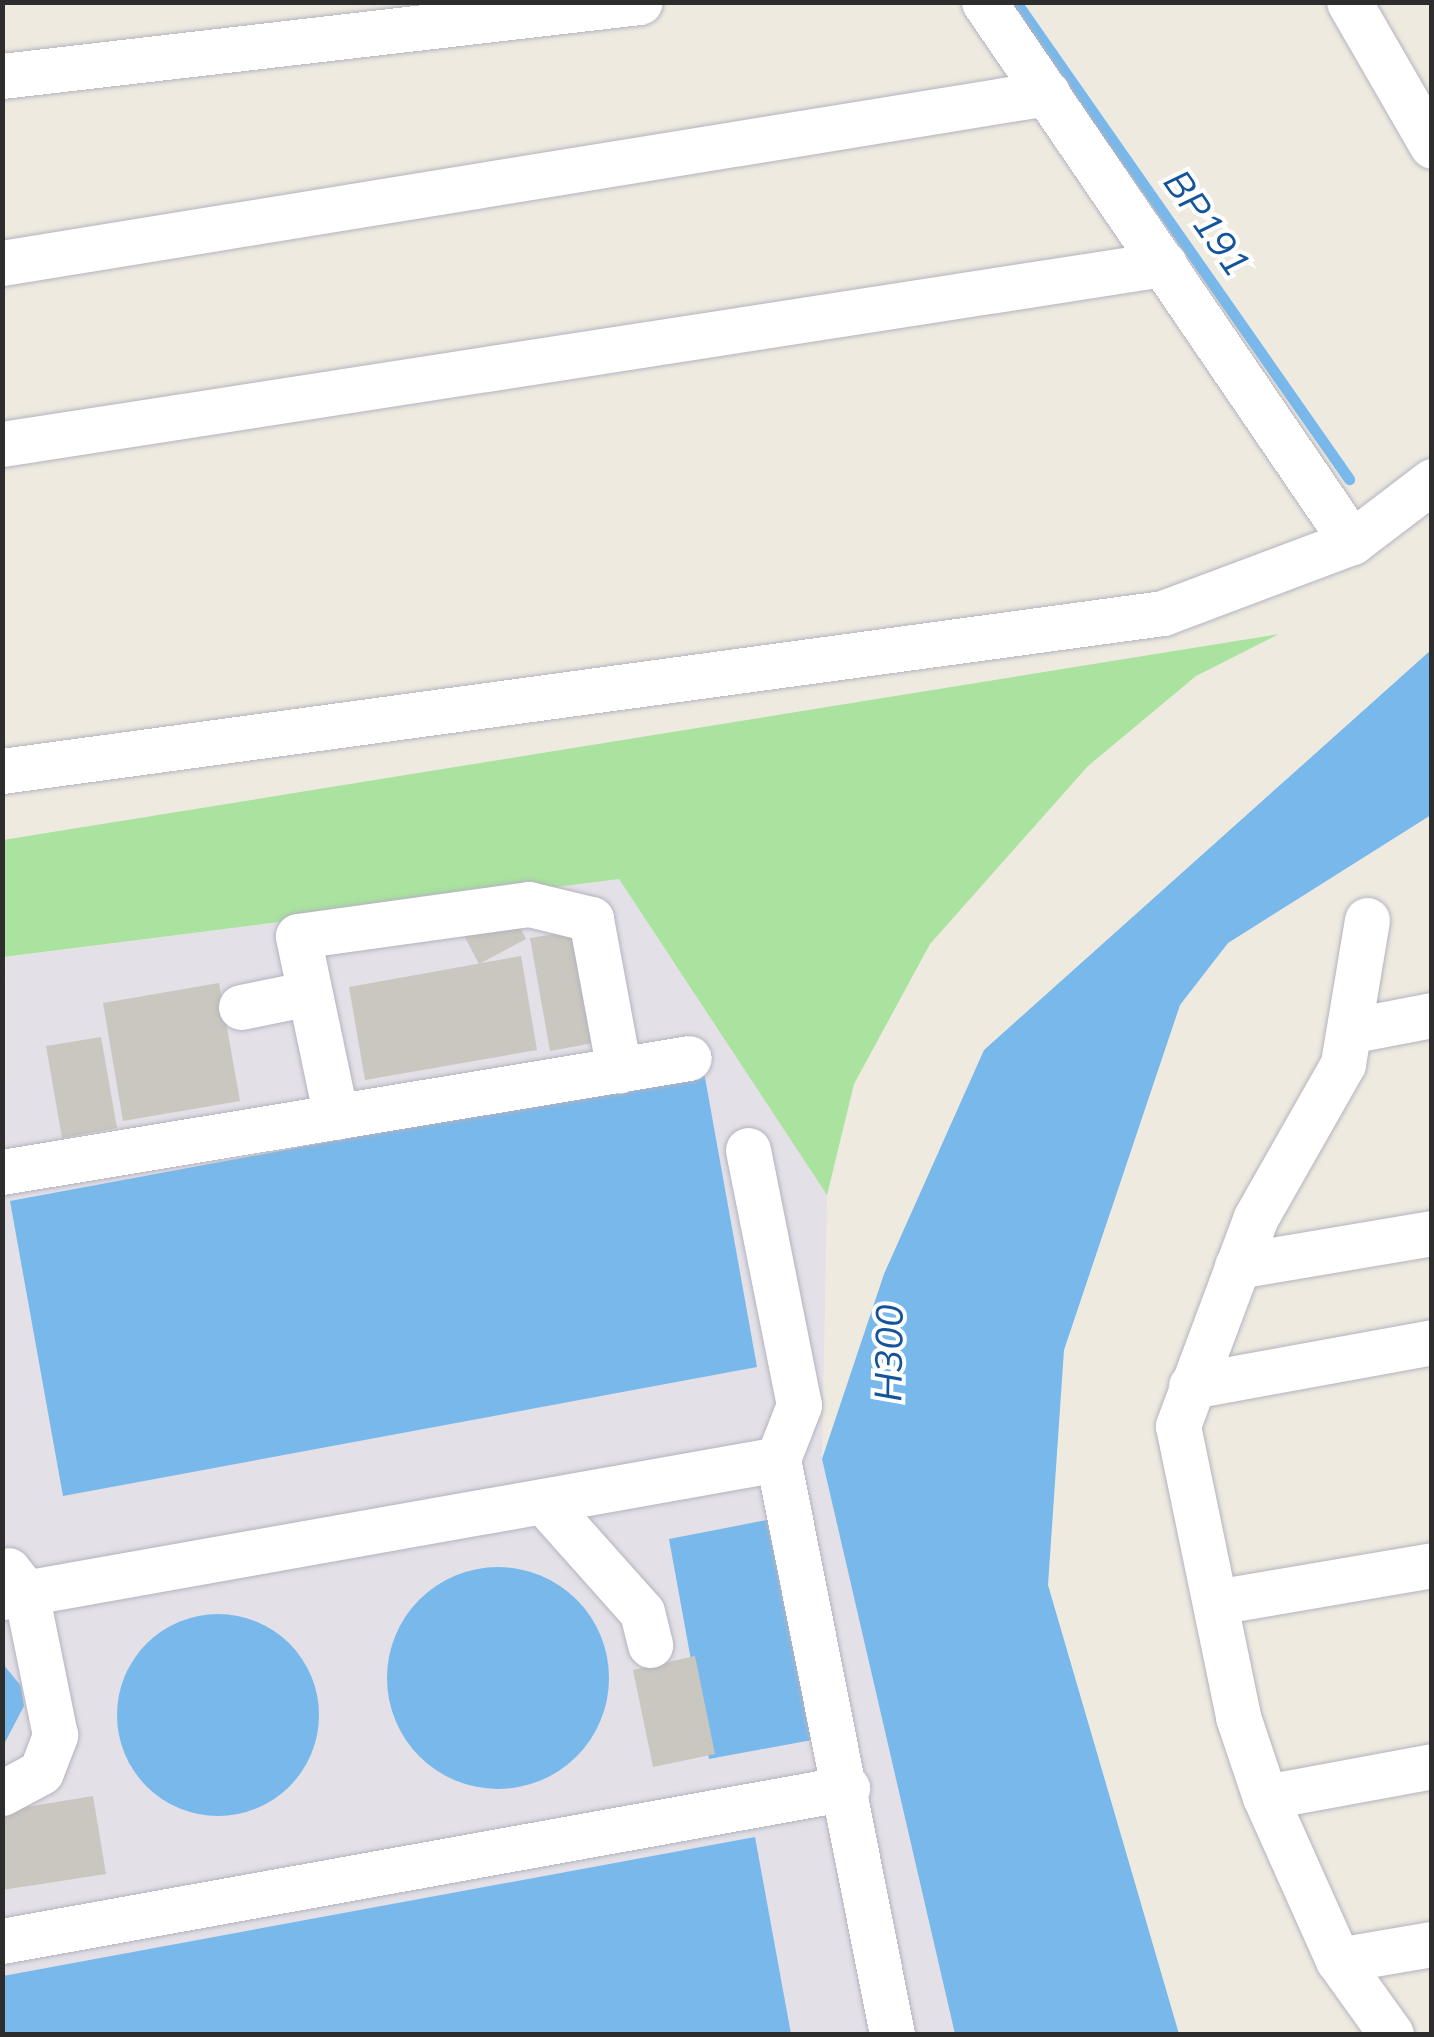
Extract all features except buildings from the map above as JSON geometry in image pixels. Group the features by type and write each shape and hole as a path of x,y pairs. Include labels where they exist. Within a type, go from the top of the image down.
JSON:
{"street":[{"path":"2,76 640,2"},
{"path":"984,2 1352,542"},
{"path":"1349,2 1432,146"},
{"path":"2,263 1046,93"},
{"path":"2,444 1164,264"},
{"path":"2,771 1163,613 1352,542 1432,482"},
{"path":"336,1117 298,936 529,904 591,919 619,1070"},
{"path":"1367,920 1343,1064 1237,1266 1178,1426 1238,1718 1265,1798 1338,1960 1390,2034"},
{"path":"241,1007 310,994"},
{"path":"1349,1031 1432,1015"},
{"path":"2,1172 689,1058"},
{"path":"748,1150 798,1404 778,1459 848,1788 892,2034"},
{"path":"1237,1266 1432,1233"},
{"path":"1192,1386 1432,1342"},
{"path":"2,1793 41,1772 55,1735 10,1585 543,1501 778,1459"},
{"path":"543,1501 642,1612 650,1645"},
{"path":"1216,1602 1432,1565"},
{"path":"1265,1798 1432,1766"},
{"path":"2,1940 848,1788"},
{"path":"1338,1960 1432,1944"}],"shaded area":[{"path":"619,879 827,1195 822,1459 955,2034 3,2034 6,957"}],"green space":[{"path":"1279,634 1196,676 1088,766 930,944 854,1084 827,1195 619,879 3,957 3,840"}],"water":[{"name":"H300","path":"1431,650 1431,815 1228,943 1180,1005 1064,1350 1048,1585 1179,2034 955,2034 822,1459 884,1274 984,1050"},
{"path":"704,1072 757,1367 63,1496 10,1201"},
{"path":"772,1519 812,1740 709,1759 669,1539"},
{"path":"498,1567 541,1575 577,1599 601,1635 609,1678 601,1721 577,1757 541,1781 498,1789 455,1781 419,1757 395,1721 387,1678 395,1635 419,1599 455,1575"},
{"path":"218,1614 257,1622 289,1644 311,1676 319,1715 311,1754 289,1786 257,1808 218,1816 179,1808 147,1786 125,1754 117,1715 125,1676 147,1644 179,1622"},
{"path":"3,1664 21,1686 24,1706 3,1746"},
{"path":"755,1837 791,2034 3,2034 3,1976"}],"waterway":[{"name":"BP191","path":"1016,2 1349,479"}]}
